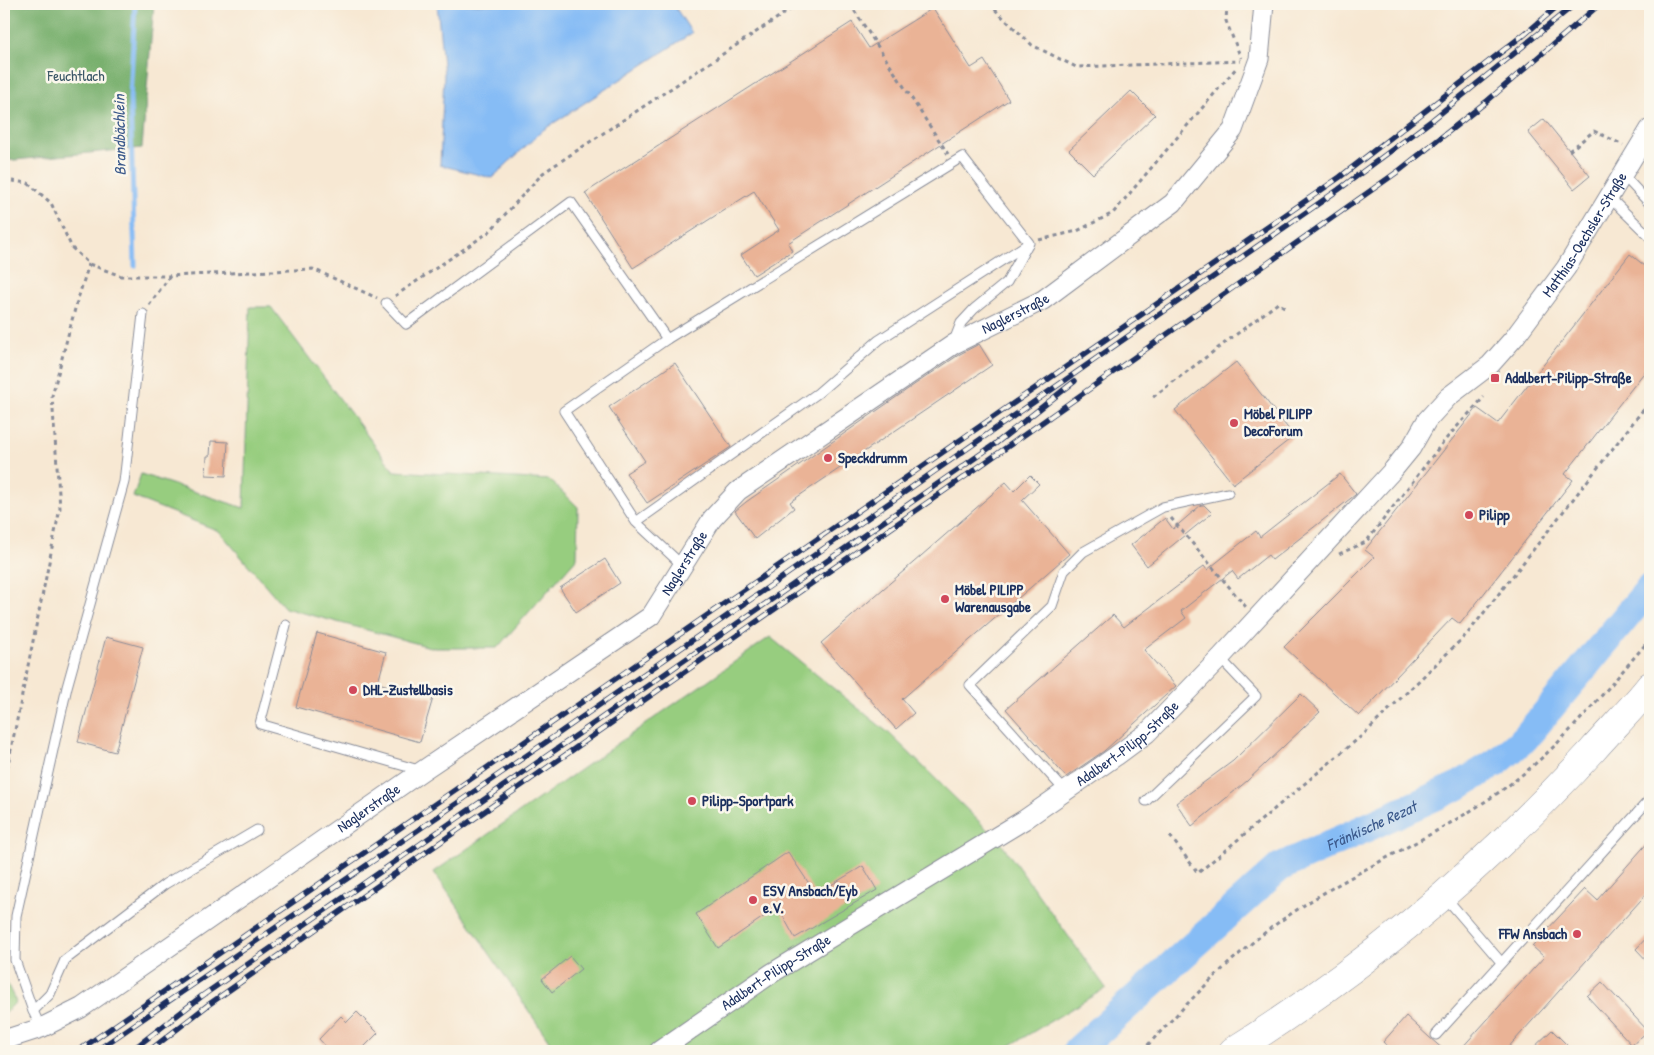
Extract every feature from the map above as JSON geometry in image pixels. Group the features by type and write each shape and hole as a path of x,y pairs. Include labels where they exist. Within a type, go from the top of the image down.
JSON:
{"main road":[{"path":"1233,1051 1450,902 1650,686"},
{"path":"1267,1051 1353,992 1450,902 1561,809 1650,714"}],"street":[{"name":"Naglerstraße","path":"4,1040 41,1028 81,1008 422,771 651,616 712,519 738,491 954,344 1042,300 1173,203 1233,130 1259,59 1264,4"},
{"name":"Matthias-Oechsler-Straße","path":"1514,338 1566,268 1650,129"},
{"name":"Adalbert-Pilipp-Straße","path":"659,1051 772,972 1024,820 1147,732 1220,658 1392,470 1411,448 1427,420 1448,397 1490,365 1514,338"}],"lane":[{"path":"683,566 636,522 564,410 667,339 962,157 1029,243"},
{"path":"1623,175 1650,204"},
{"path":"1609,197 1650,237"},
{"path":"386,302 406,324 571,202 667,339"},
{"path":"954,344 961,323 974,309 1007,282 1029,243"},
{"path":"636,522 818,393 879,340 1029,243"},
{"path":"41,1028 15,960 16,916 67,686 124,482 143,314"},
{"path":"1065,791 970,685 1052,606 1064,571 1083,552 1163,508 1228,494"},
{"path":"286,625 260,724 422,771"},
{"path":"1146,801 1256,696 1220,658"},
{"path":"1436,1035 1650,799"},
{"path":"33,1011 50,994 65,960 165,884 257,830"},
{"path":"1450,902 1501,962"}],"path":[{"path":"791,9 793,4"},
{"path":"4,180 28,183 51,203 72,248 88,264 121,276 170,276 313,269 386,302 489,232 543,173 800,4"},
{"path":"850,4 954,163"},
{"path":"989,4 1032,45 1076,67 1242,61"},
{"path":"1227,4 1226,21 1242,61"},
{"path":"1029,243 1077,231 1113,213 1242,61"},
{"path":"1569,151 1594,131 1637,151"},
{"path":"4,784 60,508 52,396 88,264"},
{"path":"143,314 170,276"},
{"path":"1153,397 1278,303 1286,308"},
{"path":"1330,557 1366,542 1444,441 1484,397"},
{"path":"1170,836 1198,873 1365,734 1468,633 1650,401"},
{"path":"1163,508 1256,619"},
{"path":"1142,1051 1219,971 1290,914 1338,884 1447,826 1509,784 1564,738 1650,639"}],"green space":[{"name":"Feuchtlach","path":"4,4 154,4 142,148 4,161"},
{"path":"250,307 271,307 394,471 550,480 578,507 577,558 497,648 434,648 285,608 219,531 133,497 141,474 244,508"},
{"path":"770,637 890,734 1000,842 1106,988 1001,1051 556,1051 434,872"},
{"path":"4,977 16,1002 4,1014"}],"water":[{"path":"437,4 673,4 692,33 543,130 492,178 440,165 444,75"}],"building":[{"path":"933,8 971,68 984,60 1009,100 788,243 792,251 754,275 741,255 779,230 754,191 633,268 585,193 852,22 869,48"},
{"path":"1131,91 1155,115 1093,174 1069,150"},
{"path":"1544,119 1590,176 1574,189 1528,132"},
{"path":"1630,254 1650,270 1650,365 1565,474 1573,480 1460,624 1452,618 1359,716 1284,647 1374,557 1365,550 1477,408 1498,423"},
{"path":"979,344 992,365 790,502 794,508 755,539 735,511 908,389 960,354"},
{"name":"Möbel PILIPP DecoForum","path":"1236,362 1294,436 1233,484 1175,410"},
{"path":"675,363 731,447 647,503 626,473 645,461 609,407"},
{"path":"211,441 228,442 226,476 206,475 207,456 210,456"},
{"path":"1340,474 1355,495 1272,560 1268,555 1238,579 1232,571 1181,611 1186,618 1144,650 1176,686 1104,751 1066,777 1006,709 1113,615 1124,627 1204,566 1207,570 1256,531 1260,537"},
{"name":"Möbel PILIPP Warenausgabe","path":"1030,475 1039,484 1022,500 1069,554 902,699 914,713 896,729 821,643 1006,482 1014,491"},
{"path":"1201,505 1204,505 1212,513 1147,566 1131,545 1165,518 1173,529"},
{"path":"605,559 620,583 576,612 560,588"},
{"name":"DHL-Zustellbasis","path":"317,633 386,652 378,683 433,698 420,742 296,707"},
{"path":"106,637 143,647 115,752 78,742"},
{"path":"1301,694 1320,712 1247,781 1192,826 1176,803 1233,761"},
{"path":"1650,840 1650,890 1505,1051 1459,1051 1544,957 1532,946 1585,889 1597,900"},
{"path":"788,852 816,894 863,866 877,890 795,938 778,907 718,948 696,914"},
{"path":"1650,934 1650,964 1636,949"},
{"path":"570,956 581,969 552,992 542,979"},
{"path":"1602,982 1648,1031 1632,1045 1587,996"},
{"path":"357,1012 378,1033 360,1051 330,1051 319,1039 341,1016 347,1022"},
{"path":"1406,1016 1445,1051 1393,1051 1383,1042"},
{"path":"1552,1030 1573,1051 1530,1051"}],"waterway":[{"name":"Brandbächlein","path":"135,4 130,98 135,266"},
{"name":"Fränkische Rezat","path":"1077,1051 1280,867 1460,785 1497,762 1525,738 1650,588"}],"railway":[{"path":"1523,36 1560,4"},
{"path":"96,1051 552,738 1338,190 1431,121 1575,4"},
{"path":"149,1051 208,1005 1400,170 1486,102 1600,4"},
{"path":"78,1051 1340,177 1527,32"},
{"path":"131,1051 202,996 995,444 1075,381"}],"place":[{"name":"Adalbert-Pilipp-Straße","path":"1495,378"},
{"name":"Möbel PILIPP DecoForum","path":"1234,423"},
{"name":"Speckdrumm","path":"828,458"},
{"name":"Pilipp","path":"1469,515"},
{"name":"Möbel PILIPP Warenausgabe","path":"945,599"},
{"name":"DHL-Zustellbasis","path":"353,690"},
{"name":"Pilipp-Sportpark","path":"692,801"},
{"name":"ESV Ansbach/Eyb e.V.","path":"753,900"},
{"name":"FFW Ansbach","path":"1577,934"}]}
